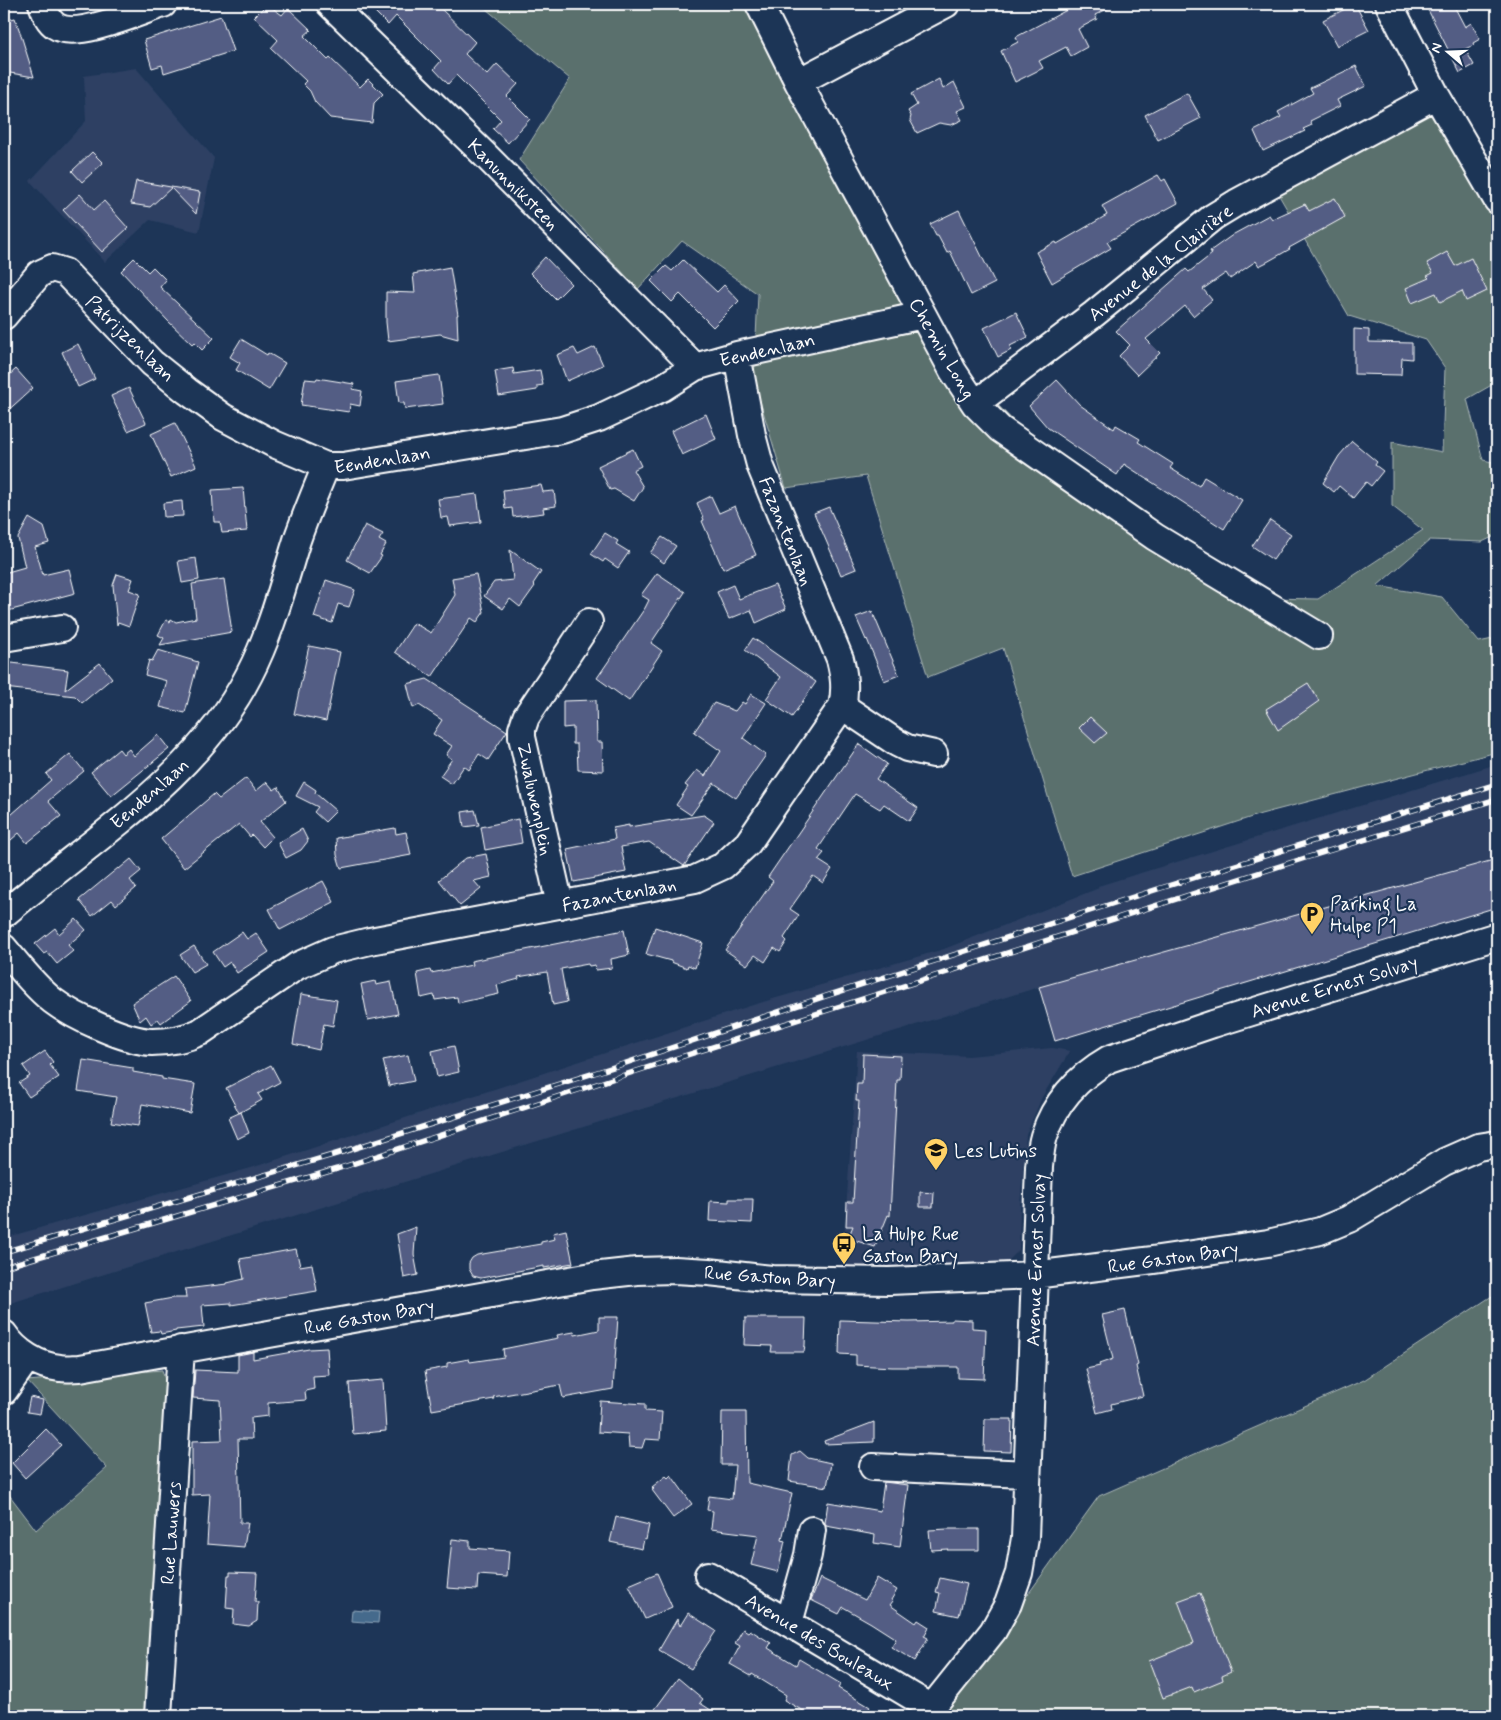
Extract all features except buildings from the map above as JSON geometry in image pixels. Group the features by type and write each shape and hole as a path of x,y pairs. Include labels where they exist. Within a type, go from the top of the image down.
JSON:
{"street":[{"path":"42,4 46,15 56,26 68,31 84,30 163,4"},
{"name":"Kanunniksteen","path":"330,4 487,157 695,367"},
{"name":"Chemin Long","path":"759,4 798,82 923,316 953,371 975,404 1000,429 1155,536 1319,636"},
{"path":"798,82 946,4"},
{"path":"1389,4 1436,95 1497,200"},
{"name":"Avenue de la Clairière","path":"975,404 1094,314 1213,217 1436,95"},
{"name":"Patrijzenlaan","path":"4,316 39,274 52,268 65,272 152,363 187,391 223,417 274,444 326,466"},
{"name":"Eendenlaan","path":"5,911 170,778 212,734 236,698 260,652 272,622 310,501 326,466 343,466 562,430 599,418 662,388 695,367 737,355 923,316"},
{"name":"Fazantenlaan","path":"4,948 36,986 54,1002 84,1021 129,1037 150,1042 172,1041 188,1038 200,1032 296,966 333,950 370,941 695,879 723,866 748,843 842,706 845,694 840,659 760,465 752,435 737,355"},
{"name":"Zwaluwenplein","path":"560,906 522,737 522,728 526,717 589,622"},
{"path":"4,638 62,628"},
{"path":"842,706 897,743 907,748 934,754"},
{"name":"Avenue Ernest Solvay","path":"929,1712 993,1631 1008,1604 1018,1572 1025,1538 1039,1167 1043,1138 1053,1113 1070,1088 1109,1058 1497,936"},
{"name":"Rue Gaston Bary","path":"4,1336 17,1349 41,1364 60,1368 80,1368 592,1276 637,1271 692,1271 772,1279 822,1281 888,1281 1034,1276 1268,1243 1320,1231 1349,1219 1444,1162 1478,1147 1497,1144"},
{"name":"Rue Lauwers","path":"158,1716 181,1349"},
{"path":"4,1391 28,1357"},
{"path":"873,1467 1027,1474"},
{"path":"789,1623 808,1555 812,1530"},
{"name":"Avenue des Bouleaux","path":"708,1575 789,1623 929,1712"}],"shaded area":[{"path":"136,68 214,158 199,232 150,220 105,262 30,181 86,121 84,76"},
{"path":"1497,764 1497,859 1039,987 4,1305 4,1238 251,1168 753,1005 944,949 1099,888 1098,886"},
{"name":"Les Lutins","path":"1052,1048 1070,1051 1042,1097 1026,1135 1020,1206 1019,1250 1007,1262 980,1267 845,1268 843,1255 857,1051 969,1056"},
{"path":"352,1610 379,1612 378,1623 351,1621"}],"green space":[{"path":"480,4 747,4 922,328 1042,450 1268,598 1318,599 1423,530 1392,506 1392,442 1442,452 1445,368 1426,340 1349,316 1277,192 1428,100 1497,227 1497,382 1467,399 1483,460 1497,463 1497,535 1482,542 1430,540 1377,586 1442,597 1479,642 1497,638 1497,752 1261,814 1072,876 1003,648 928,677 866,476 786,488 754,381 758,294 682,241 638,289 519,160 570,79"},
{"path":"1492,1296 1497,1303 1497,1716 940,1716 1099,1496 1364,1380"},
{"path":"162,1370 172,1403 152,1716 4,1716 4,1488 36,1530 107,1468 27,1381"}],"railway":[{"path":"4,1252 336,1154 623,1064 1161,888 1497,784"},
{"path":"4,1267 337,1169 621,1076 1302,859 1497,799"}],"place":[{"name":"Parking La Hulpe P1","path":"1312,935"},
{"name":"Les Lutins","path":"936,1171"},
{"name":"La Hulpe Rue Gaston Bary","path":"844,1265"}]}
